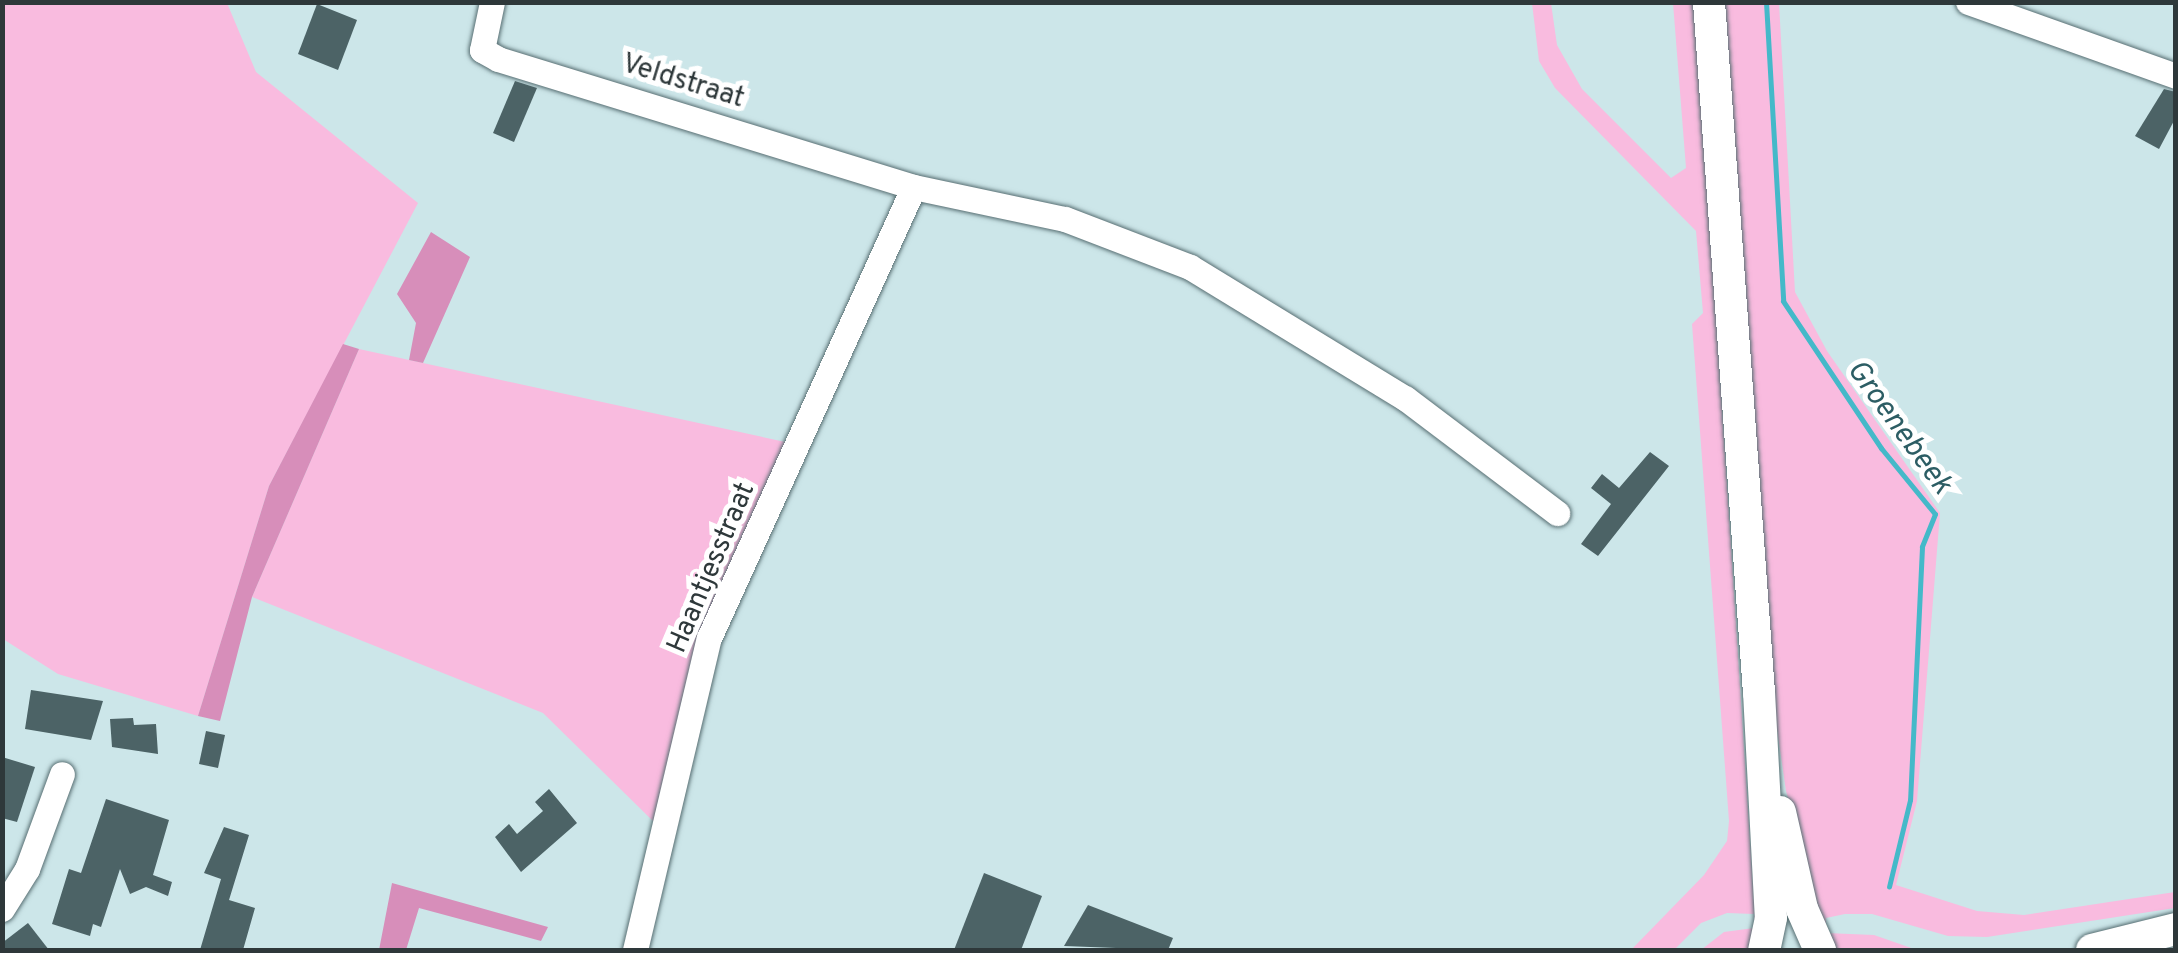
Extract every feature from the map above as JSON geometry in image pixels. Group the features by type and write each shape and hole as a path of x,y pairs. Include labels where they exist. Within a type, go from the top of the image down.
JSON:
{"main road":[{"path":"1709,2 1759,692 1771,918 1764,950"},
{"path":"1759,692 1788,852 1820,950"},
{"path":"2092,950 2176,929"}],"street":[{"name":"Veldstraat","path":"492,2 482,50 498,59 914,188 1065,218 1190,267 1406,398 1557,513"},
{"path":"1968,2 2176,76"},
{"name":"Haantjesstraat","path":"635,950 709,638 914,188"},
{"path":"2,909 27,869 62,774"}],"shaded area":[{"path":"2,3 227,3 256,72 418,203 269,486 198,716 58,674 3,639"},
{"path":"1532,3 1551,3 1557,45 1582,89 1671,178 1686,168 1673,3 1696,3 1757,950 1701,950 1724,932 1754,928 1754,914 1727,913 1701,923 1674,950 1631,950 1704,875 1727,841 1729,821 1692,324 1703,313 1696,231 1555,88 1539,61"},
{"path":"1723,3 1779,3 1795,292 1827,351 1940,513 1917,801 1896,885 1977,911 2024,915 2175,892 2175,908 1987,937 1948,936 1872,914 1845,914 1826,918 1826,933 1874,935 1917,950 1836,950 1826,941 1786,791 1775,716"},
{"path":"431,232 470,257 423,363 409,360 416,323 397,294"},
{"path":"343,344 359,349 252,597 220,721 198,716 269,486"},
{"path":"359,349 790,443 656,824 543,713 252,597"},
{"path":"392,883 548,927 541,941 419,908 406,950 379,950"}],"building":[{"path":"317,4 357,20 338,70 298,54"},
{"path":"515,81 537,88 514,142 493,133"},
{"path":"2164,89 2176,92 2176,117 2159,149 2135,136"},
{"path":"1650,452 1669,466 1598,556 1581,544 1611,504 1591,488 1602,474 1619,488"},
{"path":"31,690 103,701 91,740 25,729"},
{"path":"133,718 134,725 156,724 158,754 112,747 110,719"},
{"path":"206,731 225,735 218,768 199,764"},
{"path":"2,757 35,767 17,822 2,818"},
{"path":"549,789 577,823 521,872 495,837 509,824 517,834 543,811 535,802"},
{"path":"106,799 169,820 153,875 172,882 168,896 146,887 130,894 120,869 101,927 93,924 90,936 52,924 69,869 81,873"},
{"path":"224,827 249,835 229,900 255,908 243,950 200,950 221,879 204,873"},
{"path":"984,873 1042,896 1021,950 954,950"},
{"path":"1088,905 1173,938 1168,950 1064,946"},
{"path":"28,923 49,950 2,950 2,943"}],"waterway":[{"name":"Groenebeek","path":"1766,2 1783,301 1881,448 1935,514 1922,547 1910,800 1889,887"}]}
